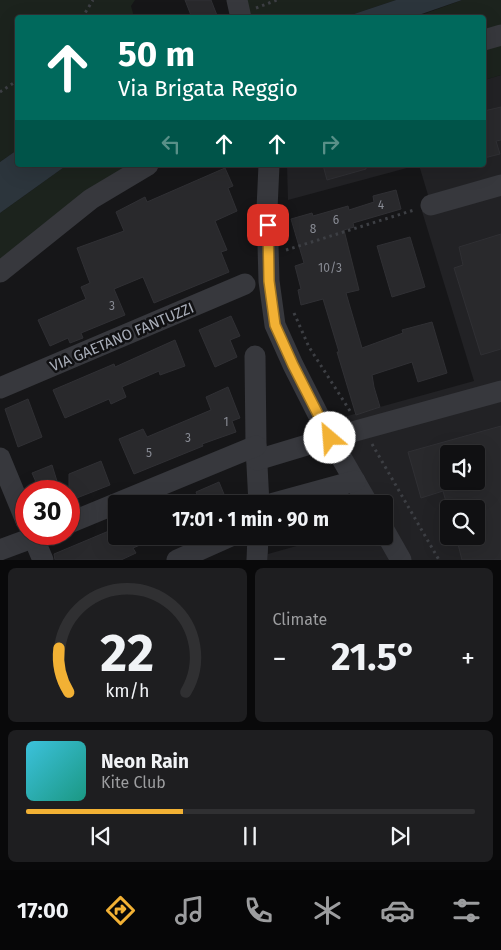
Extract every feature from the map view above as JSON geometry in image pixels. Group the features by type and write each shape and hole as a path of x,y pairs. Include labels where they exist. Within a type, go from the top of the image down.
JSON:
{"street":[{"path":"486,39 501,35"},
{"path":"0,272 91,199 145,167"},
{"path":"269,167 267,209 269,281 275,325 330,438 363,495"},
{"path":"431,205 501,185"},
{"name":"VIA GAETANO FANTUZZI","path":"0,388 244,284"},
{"path":"256,356 259,495"},
{"path":"80,519 257,453 330,438 501,391"},
{"path":"0,458 15,492"},
{"path":"304,495 355,481"},
{"path":"0,550 15,542"},
{"path":"37,545 42,560"},
{"path":"177,560 211,545"},
{"path":"257,560 258,545"},
{"path":"392,545 401,560"}],"path":[{"path":"84,15 93,0"},
{"path":"242,10 277,0"},
{"path":"0,92 15,82"},
{"path":"268,255 431,205"},
{"path":"293,312 310,347 362,429 440,560"}],"shaded area":[{"path":"0,0 135,0 131,6 133,15 15,15 15,151 0,162"},
{"path":"237,0 396,0 351,15 233,15"},
{"path":"396,0 462,0 419,15 351,15"},
{"path":"462,0 501,0 501,35 486,39 486,15 421,15"},
{"path":"501,43 501,75 486,79 486,47"},
{"path":"501,75 501,560 268,560 268,554 300,545 393,545 393,495 363,495 322,423 474,381 421,208 431,205 420,167 486,167 486,79"},
{"path":"15,151 15,167 64,167 0,213 0,162"},
{"path":"64,167 145,167 0,272 0,213"},
{"path":"287,167 411,167 288,200"}],"building":[{"path":"185,0 211,0 217,15 191,15"},
{"path":"501,107 501,140 496,141 500,154 486,158 486,111"},
{"path":"324,167 366,167 366,169 327,180"},
{"path":"225,168 233,186 228,188 237,211 215,221 227,250 221,252 229,272 154,303 143,277 114,289 125,315 81,333 83,338 70,343 68,338 50,346 38,320 86,299 81,287 90,283 77,248 124,231 116,212 145,197 147,202"},
{"path":"396,190 401,209 353,223 354,227 344,230 359,290 346,293 362,348 403,333 402,330 432,322 447,373 418,382 412,362 372,375 380,407 356,415 323,299 301,305 298,290 301,289 295,266 304,263 291,219 312,213 313,216 348,206 349,210 374,202 373,196"},
{"path":"501,234 501,349 481,355 454,268 463,265 459,247"},
{"path":"410,237 425,287 392,297 377,246"},
{"path":"231,316 240,336 230,340 237,357 215,367 199,330"},
{"path":"175,340 185,366 160,375 159,371 122,387 126,397 111,404 109,399 65,418 53,390 114,364 115,367"},
{"path":"228,387 240,418 232,421 236,432 202,444 203,446 134,474 119,439 143,429 147,437 211,410 206,397"},
{"path":"28,399 42,437 18,447 5,409"},
{"path":"501,426 501,560 462,560 458,545 485,545 485,500 446,500 443,491 421,498 408,452"},
{"path":"101,461 110,485 80,497 80,480 69,480 69,474"},
{"path":"52,465 57,480 35,480 32,473"},
{"path":"219,482 224,495 197,495 196,492"},
{"path":"108,531 108,545 140,545 133,548 136,553 121,560 55,560 54,554 80,545 80,543"}],"route":[{"path":"268,225 269,281 275,325 330,438"}]}
